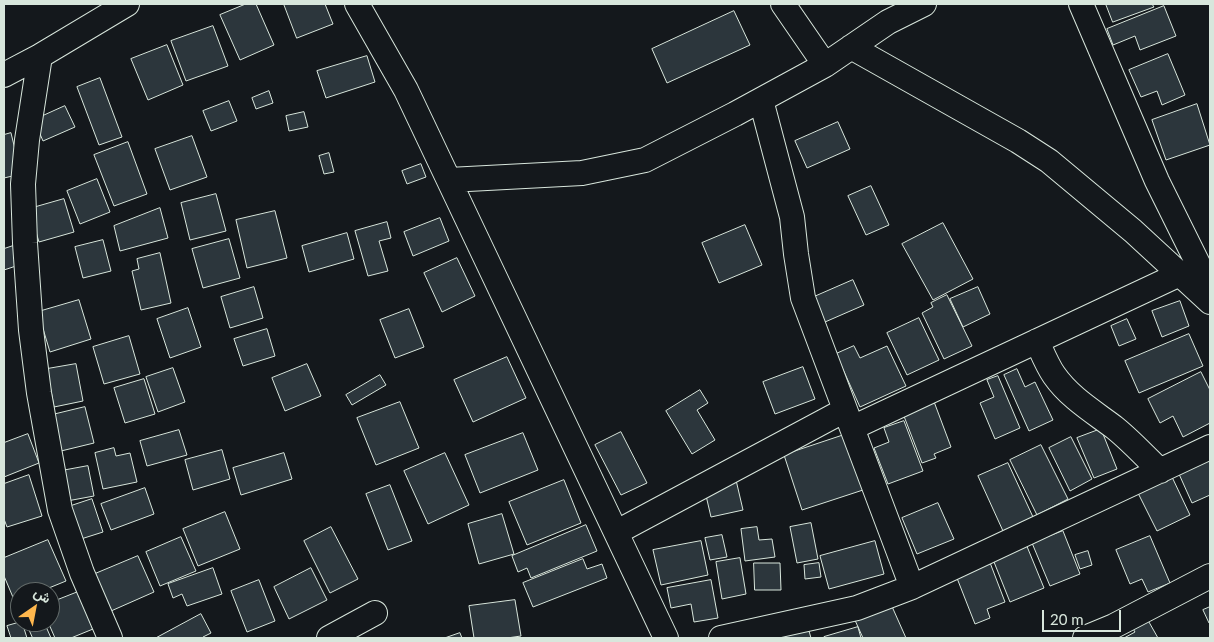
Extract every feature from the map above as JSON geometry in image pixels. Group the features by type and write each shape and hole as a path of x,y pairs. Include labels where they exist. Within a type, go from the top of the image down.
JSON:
{"street":[{"path":"4,75 40,56 127,4"},
{"path":"357,4 406,90 666,638"},
{"path":"783,4 824,65"},
{"path":"449,180 582,173 645,160 824,65 888,22 924,4"},
{"path":"1081,4 1158,181 1210,288"},
{"path":"851,46 1018,141 1049,161 1133,231 1210,302"},
{"path":"40,56 26,140 23,184 31,330 43,419 60,510 82,573 110,638"},
{"path":"761,100 792,217 803,298 912,587"},
{"path":"616,532 848,419 1037,341 1180,274"},
{"path":"1037,341 1054,375 1066,389 1083,405 1134,444 1160,470"},
{"path":"722,638 857,608 912,587 1210,447"},
{"path":"1085,638 1114,626 1210,576"},
{"path":"342,635 375,613"}],"building":[{"path":"246,4 256,4 274,45 240,60 220,15"},
{"path":"284,4 325,4 333,24 297,38"},
{"path":"1106,4 1152,4 1154,7 1113,22"},
{"path":"1164,6 1176,36 1140,50 1135,36 1113,45 1107,29"},
{"path":"734,11 750,45 667,83 652,49"},
{"path":"213,26 228,66 186,81 171,41"},
{"path":"167,45 183,85 148,100 131,59"},
{"path":"1168,54 1185,95 1162,105 1157,91 1141,97 1129,70"},
{"path":"367,56 375,82 326,98 317,71"},
{"path":"100,78 122,137 99,145 77,87"},
{"path":"269,91 273,103 256,109 252,98"},
{"path":"229,101 237,121 211,131 203,111"},
{"path":"1197,104 1210,145 1166,160 1152,120"},
{"path":"65,106 75,127 43,141 34,120"},
{"path":"304,112 308,127 289,131 286,116"},
{"path":"838,122 850,149 807,168 795,141"},
{"path":"11,133 21,174 4,178 4,135"},
{"path":"192,136 207,177 170,190 155,149"},
{"path":"128,142 147,194 114,206 94,155"},
{"path":"329,153 334,172 324,174 319,156"},
{"path":"421,164 426,177 407,184 402,171"},
{"path":"97,179 110,212 80,224 67,191"},
{"path":"871,186 889,225 866,235 848,196"},
{"path":"216,194 226,231 190,240 181,203"},
{"path":"64,199 74,232 39,242 29,209"},
{"path":"160,208 168,238 120,251 114,226"},
{"path":"275,211 287,258 247,268 236,220"},
{"path":"440,218 449,241 413,256 404,232"},
{"path":"387,222 391,238 379,241 388,271 368,276 355,231"},
{"path":"943,223 973,279 933,300 902,244"},
{"path":"745,225 762,265 719,283 702,243"},
{"path":"347,233 354,259 309,272 302,246"},
{"path":"229,239 240,278 203,288 192,249"},
{"path":"103,240 111,271 83,278 75,247"},
{"path":"16,245 22,264 4,270 4,249"},
{"path":"160,253 171,303 141,310 132,271 139,269 137,259"},
{"path":"457,258 475,296 442,312 424,273"},
{"path":"853,280 864,305 825,322 814,297"},
{"path":"254,287 263,318 230,328 221,297"},
{"path":"978,287 990,314 963,327 950,299"},
{"path":"947,295 972,346 944,359 922,313 933,307 931,303"},
{"path":"79,300 91,339 50,352 38,312"},
{"path":"1180,301 1189,326 1162,337 1152,311"},
{"path":"188,308 201,347 170,358 157,319"},
{"path":"409,309 424,347 395,358 380,320"},
{"path":"919,318 939,360 907,375 887,333"},
{"path":"1127,319 1136,339 1119,346 1111,326"},
{"path":"267,329 275,356 243,366 234,339"},
{"path":"1189,334 1203,366 1139,393 1125,361"},
{"path":"129,336 140,374 104,384 93,347"},
{"path":"854,346 860,358 887,346 906,386 860,407 836,354"},
{"path":"507,357 526,398 473,422 454,380"},
{"path":"76,364 83,401 54,407 47,369"},
{"path":"307,364 321,396 285,411 272,378"},
{"path":"803,367 815,399 775,414 763,382"},
{"path":"173,368 185,402 158,412 146,377"},
{"path":"1017,369 1025,387 1035,382 1053,420 1029,431 1004,375"},
{"path":"1201,372 1210,390 1210,423 1183,437 1173,416 1160,423 1148,399"},
{"path":"380,375 386,385 352,405 346,395"},
{"path":"998,376 1020,428 995,439 980,403 994,397 987,380"},
{"path":"144,379 155,414 125,423 114,388"},
{"path":"700,390 708,403 697,410 715,440 692,454 666,411"},
{"path":"933,399 951,447 934,454 936,458 922,463 902,411"},
{"path":"400,402 419,448 376,465 357,418"},
{"path":"85,407 94,443 61,451 52,415"},
{"path":"904,421 923,471 888,484 874,448 889,442 884,428"},
{"path":"1101,429 1117,469 1094,478 1077,438"},
{"path":"179,430 187,455 147,466 140,441"},
{"path":"621,432 647,483 621,495 595,445"},
{"path":"523,433 538,470 480,493 465,455"},
{"path":"28,434 39,463 4,477 4,443"},
{"path":"844,435 863,490 802,510 784,455"},
{"path":"1071,437 1092,479 1070,491 1049,448"},
{"path":"1041,445 1068,499 1037,515 1010,460"},
{"path":"114,448 116,456 130,453 137,482 103,489 95,453"},
{"path":"222,450 230,479 193,490 185,460"},
{"path":"284,453 292,479 241,495 233,468"},
{"path":"445,453 469,505 428,524 404,471"},
{"path":"1210,460 1210,495 1192,503 1179,474"},
{"path":"1008,463 1033,517 1003,531 978,476"},
{"path":"88,466 94,496 67,501 61,471"},
{"path":"29,475 42,516 7,527 4,519 4,484"},
{"path":"1172,477 1190,515 1157,531 1138,493"},
{"path":"564,480 581,523 527,545 509,502"},
{"path":"736,480 743,510 711,517 704,487"},
{"path":"390,485 412,541 388,550 366,494"},
{"path":"145,488 154,514 111,530 101,504"},
{"path":"92,499 103,532 81,539 71,506"},
{"path":"938,503 954,539 917,554 902,518"},
{"path":"225,512 240,549 198,566 183,529"},
{"path":"502,514 514,554 479,564 468,524"},
{"path":"811,523 818,559 797,563 790,527"},
{"path":"586,525 597,551 531,578 527,568 518,572 512,556"},
{"path":"331,527 358,579 330,593 304,541"},
{"path":"757,527 759,540 772,539 775,557 745,561 741,529"},
{"path":"1063,531 1080,574 1050,586 1032,543"},
{"path":"722,535 727,557 710,560 705,538"},
{"path":"1150,536 1170,583 1148,592 1142,579 1130,584 1116,550"},
{"path":"181,537 196,571 160,586 146,552"},
{"path":"48,540 66,581 60,583 10,582 10,590 4,576 4,558"},
{"path":"701,541 708,575 661,585 653,550"},
{"path":"875,541 884,574 829,589 820,556"},
{"path":"1026,544 1044,588 1010,602 992,557"},
{"path":"1088,551 1092,565 1080,569 1075,555"},
{"path":"138,556 154,592 111,611 95,574"},
{"path":"740,558 746,594 722,599 716,562"},
{"path":"583,559 587,569 602,564 607,578 533,607 523,583"},
{"path":"989,560 1005,602 987,609 990,618 975,624 955,573"},
{"path":"754,563 780,563 781,590 755,590"},
{"path":"819,563 821,577 805,579 804,565"},
{"path":"213,568 222,594 187,606 182,594 173,598 168,584"},
{"path":"311,568 327,600 289,619 274,587"},
{"path":"259,580 275,621 247,632 231,591"},
{"path":"711,580 718,618 694,622 691,604 671,608 667,588"},
{"path":"78,592 93,629 71,638 55,638 52,632 60,632 60,599"},
{"path":"515,600 521,636 474,638 469,606"},
{"path":"890,602 906,638 863,638 854,618"},
{"path":"1210,607 1210,622 1209,623 1203,610"},
{"path":"201,614 211,633 204,638 156,638"},
{"path":"1145,615 1158,638 1124,638 1135,632 1130,624"},
{"path":"807,624 811,638 763,638"},
{"path":"10,625 10,632 25,632 27,638 11,638 7,626"},
{"path":"858,627 861,638 824,638 824,637"},
{"path":"30,632 48,632 51,638 33,638"},
{"path":"460,633 462,638 445,638"}]}
